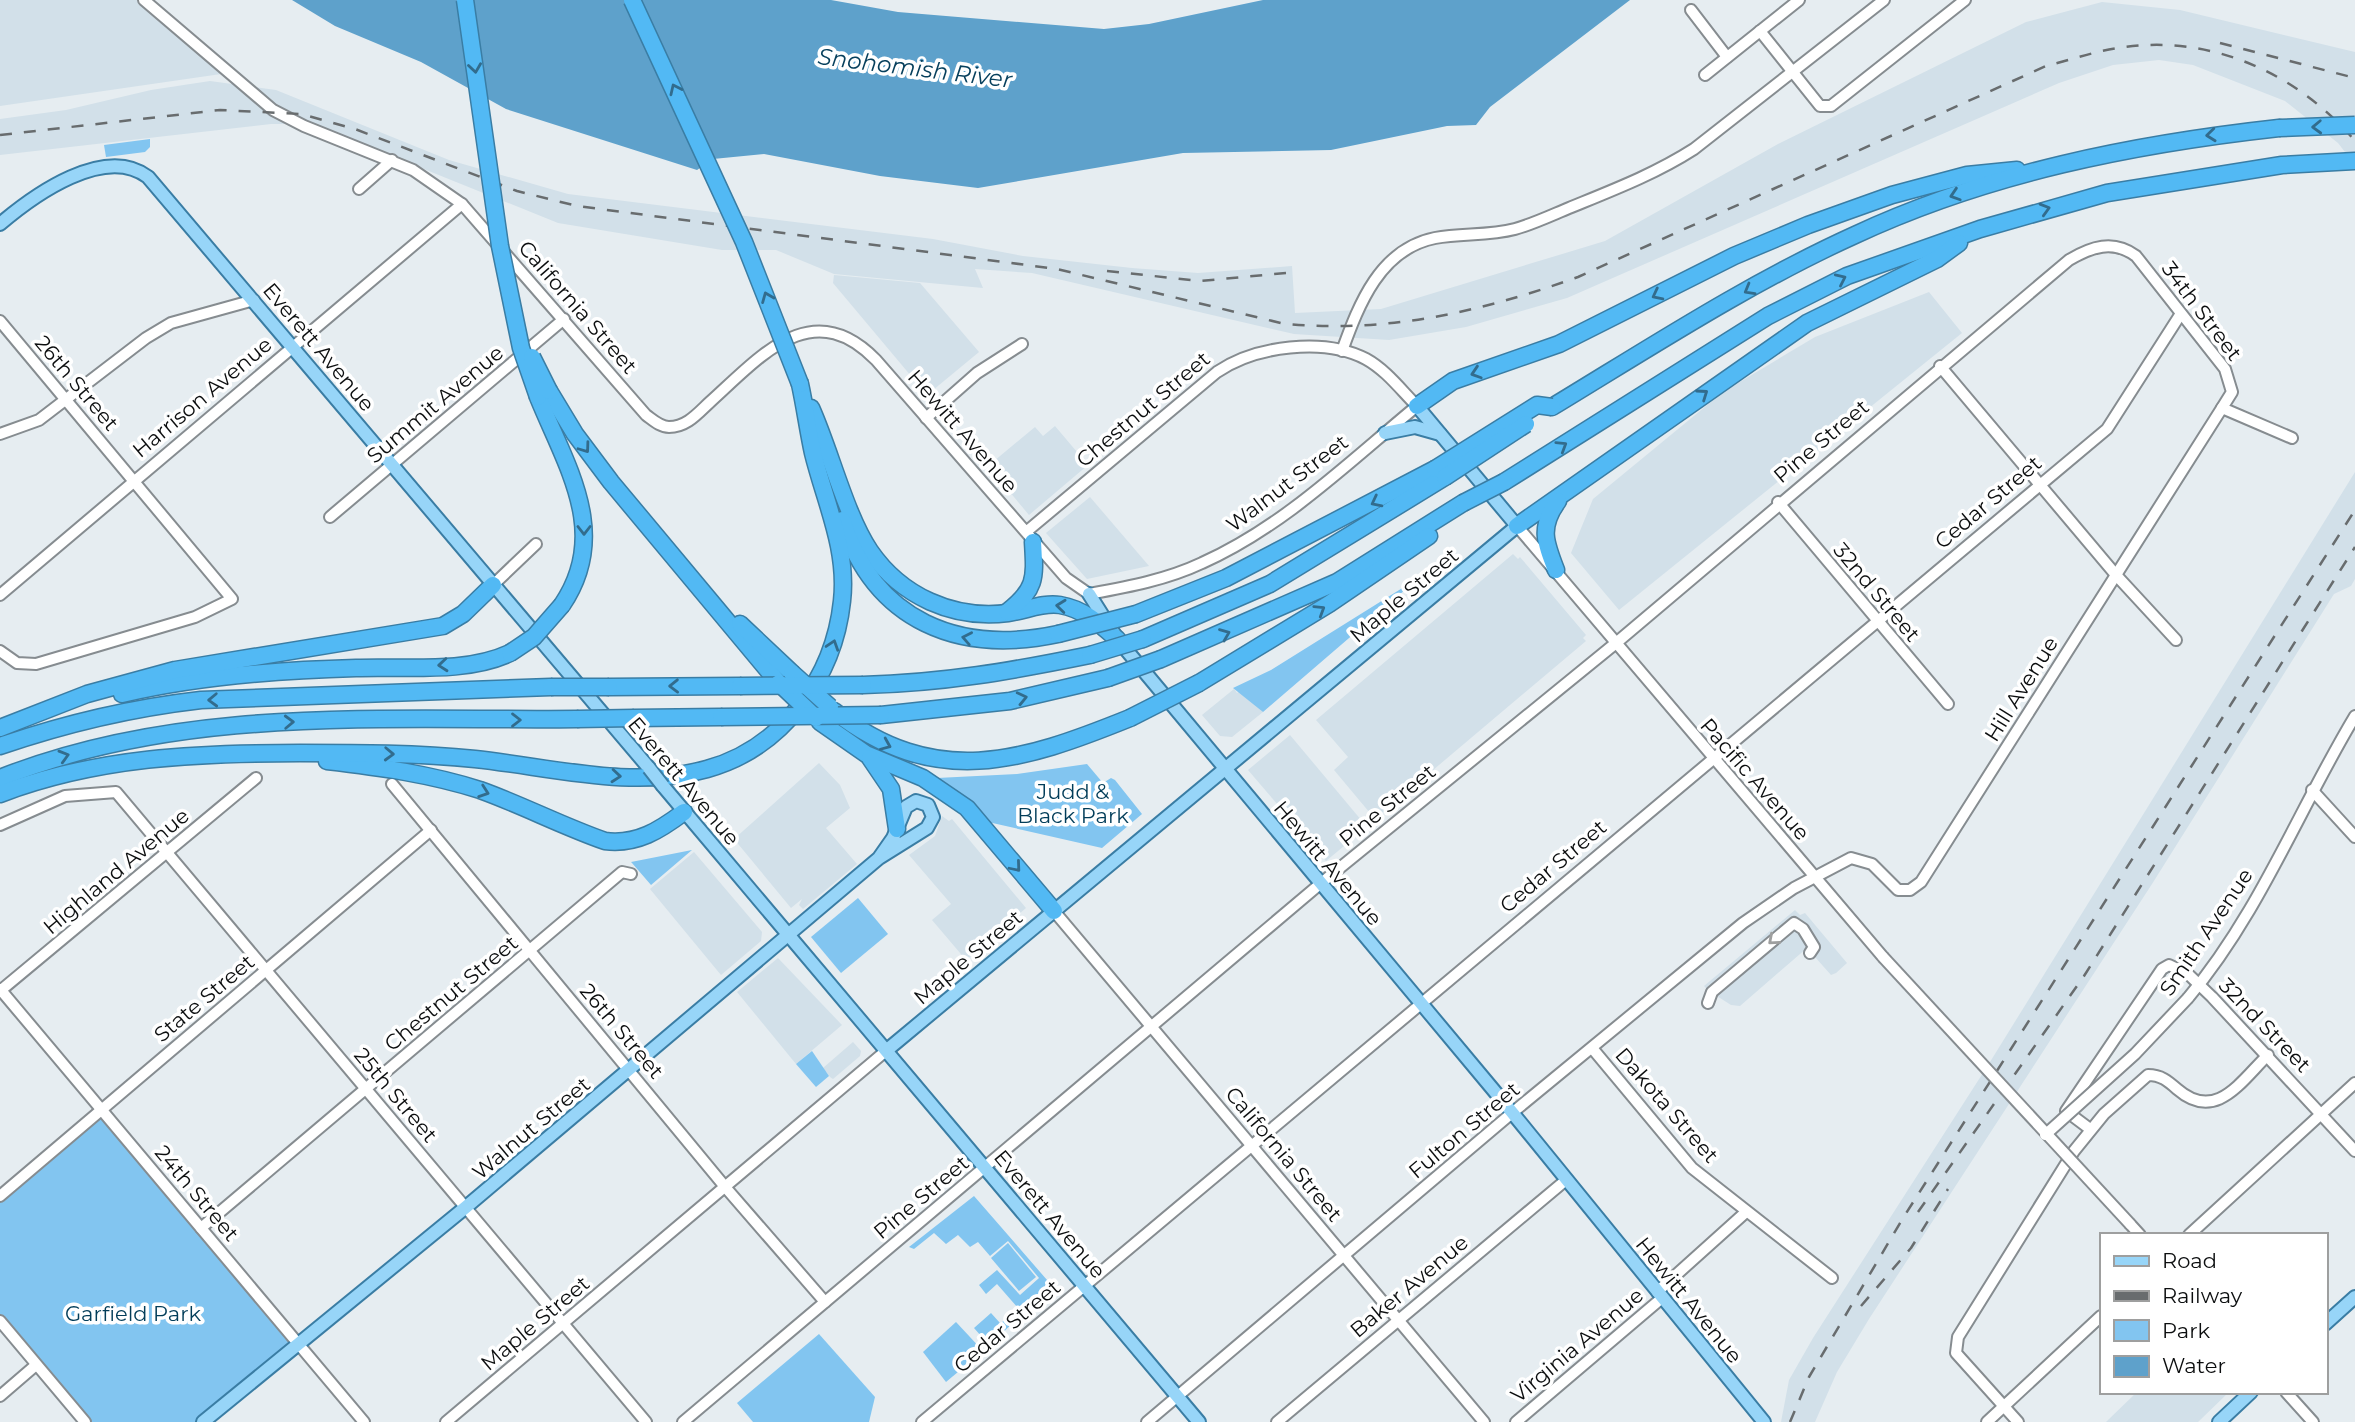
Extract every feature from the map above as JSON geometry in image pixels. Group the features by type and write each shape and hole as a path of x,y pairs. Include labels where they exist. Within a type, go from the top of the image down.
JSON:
{"highway":[{"path":"51,709 208,680 328,669 441,665 491,660 510,653 534,637 562,606 578,572 584,544 583,514 575,481 515,312 495,213 465,0"},
{"path":"632,0 744,242 800,384 828,444 860,532 879,563 907,589 935,605 956,611 1005,613 1057,604 1074,608 1118,640"},
{"path":"0,746 108,713 190,701 551,687 929,683 986,677 1090,655 1143,639 1270,584 1440,473 1690,323 1834,245 1953,195 2157,143 2279,128 2355,125"},
{"path":"0,778 93,748 163,733 218,726 313,721 881,715 1010,701 1108,678 1161,659 1337,582 1504,482 1768,316 1847,276 1980,229 2106,193 2283,165 2355,161"},
{"path":"1417,406 1452,381 1559,344 1734,256 1808,225 1892,195 1967,175 2045,170"},
{"path":"1517,526 1807,323 1937,259 1980,229"},
{"path":"800,384 852,548 868,574 890,597 925,623 964,638 1017,642 1136,614 1226,578 1397,491 1440,473 1458,454 1536,405 1552,407"},
{"path":"0,794 59,775 126,761 248,753 410,754 644,778 709,769 752,749 787,720 810,692 831,651 842,602 842,567 838,538 814,454 800,384"},
{"path":"543,394 598,465 777,681 820,722 866,754 923,778 967,808 1054,911"},
{"path":"1556,570 1546,544 1545,528 1548,515 1567,491"},
{"path":"690,577 830,708 869,737 887,747 938,760 970,761 1020,754 1081,737 1130,718 1199,683 1372,576 1465,506"},
{"path":"1005,613 1022,601 1032,585 1030,537"},
{"path":"0,728 87,694 175,670 443,626 463,614 494,585"},
{"path":"248,753 372,766 435,778 500,797 605,841 623,842 649,835 684,811"},
{"path":"866,754 881,770 891,789 897,829"}],"main road":[{"name":"Everett Avenue","path":"0,224 37,196 84,172 106,167 135,169 156,185 1199,1422"},
{"name":"Pacific Avenue","path":"1417,406 1517,526"},
{"path":"1385,432 1415,427 1440,434"},
{"name":"Maple Street","path":"887,1050 1517,526"},
{"name":"Hewitt Avenue","path":"1089,594 1118,640 1512,1113 1761,1419"},
{"name":"Walnut Street","path":"203,1422 466,1207 879,858 927,828 933,817 928,805 916,801 909,804 879,858"},
{"path":"2327,1322 2355,1297"},
{"path":"2219,1422 2249,1394"}],"street":[{"name":"California Street","path":"144,0 273,110 304,126 413,170 462,204 646,415 659,424 670,427 689,422 772,346 794,336 819,331 836,332 854,340"},
{"path":"1342,351 1356,310 1368,290 1392,259 1403,251 1436,238 1488,235 1518,228 1653,173 1694,149 1884,0"},
{"path":"1760,31 1812,98 1820,106 1831,106 1965,0"},
{"path":"1704,75 1796,1"},
{"path":"1691,9 1727,57"},
{"path":"359,189 392,160"},
{"name":"Harrison Avenue","path":"0,595 462,204"},
{"name":"Pine Street","path":"683,1422 1320,884 1616,643 1778,502 2069,260 2096,246 2128,250"},
{"name":"34th Street","path":"2128,250 2136,256 2225,369 2232,392 2222,408"},
{"path":"0,434 38,420 146,338 172,323 254,300"},
{"name":"Cedar Street","path":"922,1422 1711,758 2107,429 2180,315"},
{"name":"Summit Avenue","path":"330,517 564,319"},
{"name":"26th Street","path":"0,321 232,599 195,617 36,664 17,663 0,651"},
{"name":"Hewitt Avenue","path":"854,340 876,360 1073,585 1089,594"},
{"path":"926,418 977,373 1022,344"},
{"name":"Chestnut Street","path":"1030,537 1230,363 1267,350 1306,347 1342,351"},
{"name":"Pacific Avenue","path":"1342,351 1365,359 1381,369 1417,406"},
{"path":"1940,366 2041,482 2116,575 2176,640"},
{"name":"Walnut Street","path":"1089,594 1163,578 1199,565 1236,546 1293,508 1417,406"},
{"path":"2222,408 2292,438"},
{"name":"Hill Avenue","path":"1813,876 1846,860 1859,858 1872,864 1898,890 1910,890 1921,882 2222,408"},
{"name":"32nd Street","path":"1778,502 1875,621 1948,704"},
{"name":"Pacific Avenue","path":"1517,526 1711,758 1883,957 2138,1233"},
{"path":"494,585 536,544"},
{"name":"Smith Avenue","path":"2045,1135 2135,1054 2199,984 2258,895 2312,790 2355,716"},
{"name":"Highland Avenue","path":"0,990 168,854 256,778"},
{"name":"26th Street","path":"393,784 726,1188 825,1302"},
{"path":"2312,790 2355,837"},
{"name":"25th Street","path":"0,825 65,796 116,792 646,1422"},
{"name":"State Street","path":"0,1196 431,830"},
{"name":"Chestnut Street","path":"201,1228 622,872 631,874"},
{"name":"Fulton Street","path":"1147,1422 1512,1113 1743,923 1813,876"},
{"name":"California Street","path":"1054,911 1484,1422"},
{"path":"1708,1003 1712,992 1794,923 1803,929 1814,947 1810,953"},
{"name":"32nd Street","path":"2090,1129 2066,1111 2162,969 2175,965 2199,984 2268,1055 2355,1151"},
{"name":"24th Street","path":"0,990 364,1422"},
{"name":"Dakota Street","path":"1592,1048 1692,1168 1832,1278"},
{"name":"Maple Street","path":"446,1422 887,1050"},
{"path":"2018,1422 1956,1353 1958,1337 2074,1151 2090,1129 2140,1080 2148,1076 2163,1077 2185,1096 2206,1103 2217,1101 2231,1091 2268,1055"},
{"path":"2191,1233 2355,1083"},
{"name":"Baker Avenue","path":"1277,1422 1566,1180"},
{"path":"1660,1295 1746,1212"},
{"name":"Virginia Avenue","path":"1516,1422 1660,1295"},
{"path":"1987,1422 2100,1317"},
{"path":"0,1321 85,1422"},
{"path":"0,1396 36,1365"},
{"path":"2288,1394 2313,1422"}],"shaded area":[{"path":"0,0 144,0 228,73 0,106"},
{"path":"2102,2 2180,10 2355,52 2355,165 2338,143 2285,101 2193,65 2159,60 2113,65 2059,83 1567,298 1466,327 1389,340 1294,334 1032,273 975,269 983,288 834,274 776,250 722,250 558,223 332,132 304,124 271,124 0,155 0,119 66,110 151,90 210,81 276,90 449,160 568,194 933,239 1023,256 1132,268 1198,273 1292,266 1295,313 1381,309 1605,241 1778,144 2026,22"},
{"path":"834,275 920,283 979,352 927,395 833,283"},
{"path":"1929,292 1962,333 1619,610 1571,553 1593,499 1723,392 1815,337"},
{"path":"1055,426 1088,465 1029,515 988,466 1035,427 1043,436"},
{"path":"2355,472 2355,579 2351,586 2334,594 2152,884 1869,1319 1837,1372 1815,1422 1781,1422 1789,1380 1813,1338 1990,1062"},
{"path":"1090,497 1149,566 1087,579 1046,533"},
{"path":"1513,554 1518,559 1520,557 1586,635 1583,638 1586,641 1375,819 1334,770 1348,757 1316,720"},
{"path":"1234,689 1237,693 1240,691 1263,712 1232,737 1220,736 1202,715"},
{"path":"1290,735 1367,827 1326,861 1248,770"},
{"path":"819,763 840,785 850,808 826,828 857,864 803,909 799,905 802,899 791,908 734,839"},
{"path":"942,816 949,821 952,819 1026,908 966,960 932,920 951,904 909,855 935,836"},
{"path":"694,852 762,932 761,941 721,975 650,889"},
{"path":"1795,910 1800,915 1805,913 1847,963 1836,973 1831,975 1807,948 1740,1006 1731,1005 1704,986"},
{"path":"778,958 842,1025 796,1064 737,992"},
{"path":"853,1042 861,1051 860,1056 833,1079 823,1068"},
{"path":"2135,1394 2227,1394 2198,1422 2106,1422"}],"green space":[{"path":"150,139 150,147 145,152 106,157 104,145"},
{"path":"1420,577 1263,712 1233,688 1271,670"},
{"name":"Judd & Black Park","path":"1087,764 1103,783 1111,778 1115,780 1142,814 1102,848 988,822 972,804 937,778 1017,774"},
{"path":"692,850 651,885 631,862"},
{"path":"858,898 888,934 841,973 811,937"},
{"path":"812,1051 829,1076 816,1087 796,1064"},
{"name":"Garfield Park","path":"101,1109 298,1343 203,1422 85,1422 0,1321 0,1196"},
{"path":"974,1196 1054,1288 1016,1322 1011,1316 1018,1308 997,1284 986,1294 979,1285 997,1270 1020,1295 1039,1278 1008,1241 990,1256 978,1242 970,1247 958,1235 946,1244 934,1233 914,1249 909,1247"},
{"path":"1008,1243 1036,1277 1019,1291 991,1258"},
{"path":"991,1313 1000,1323 1008,1319 1012,1324 989,1345 974,1328"},
{"path":"956,1322 983,1351 946,1382 923,1352"},
{"path":"819,1334 875,1397 869,1422 753,1422 737,1403"}],"water":[{"name":"Snohomish River","path":"292,0 831,0 898,12 1104,29 1149,24 1263,0 1630,0 1490,107 1476,125 1447,126 1331,150 1183,153 978,188 880,176 764,154 713,159 697,170 506,109 421,62 335,26"}],"railway":[{"path":"2220,43 2355,78"},
{"path":"0,135 220,110 301,114 355,129 517,191 577,206 1057,269 1285,324 1324,326 1434,317 1470,310 1578,277 2046,66 2115,48 2158,45 2190,47 2252,64 2307,96 2355,141"},
{"path":"1107,271 1200,281 1286,273"},
{"path":"1790,1422 1809,1377 1903,1218 2355,510"},
{"path":"1918,1212 2084,976 2355,547"},
{"path":"1861,1306 1911,1248 1948,1189"}]}
